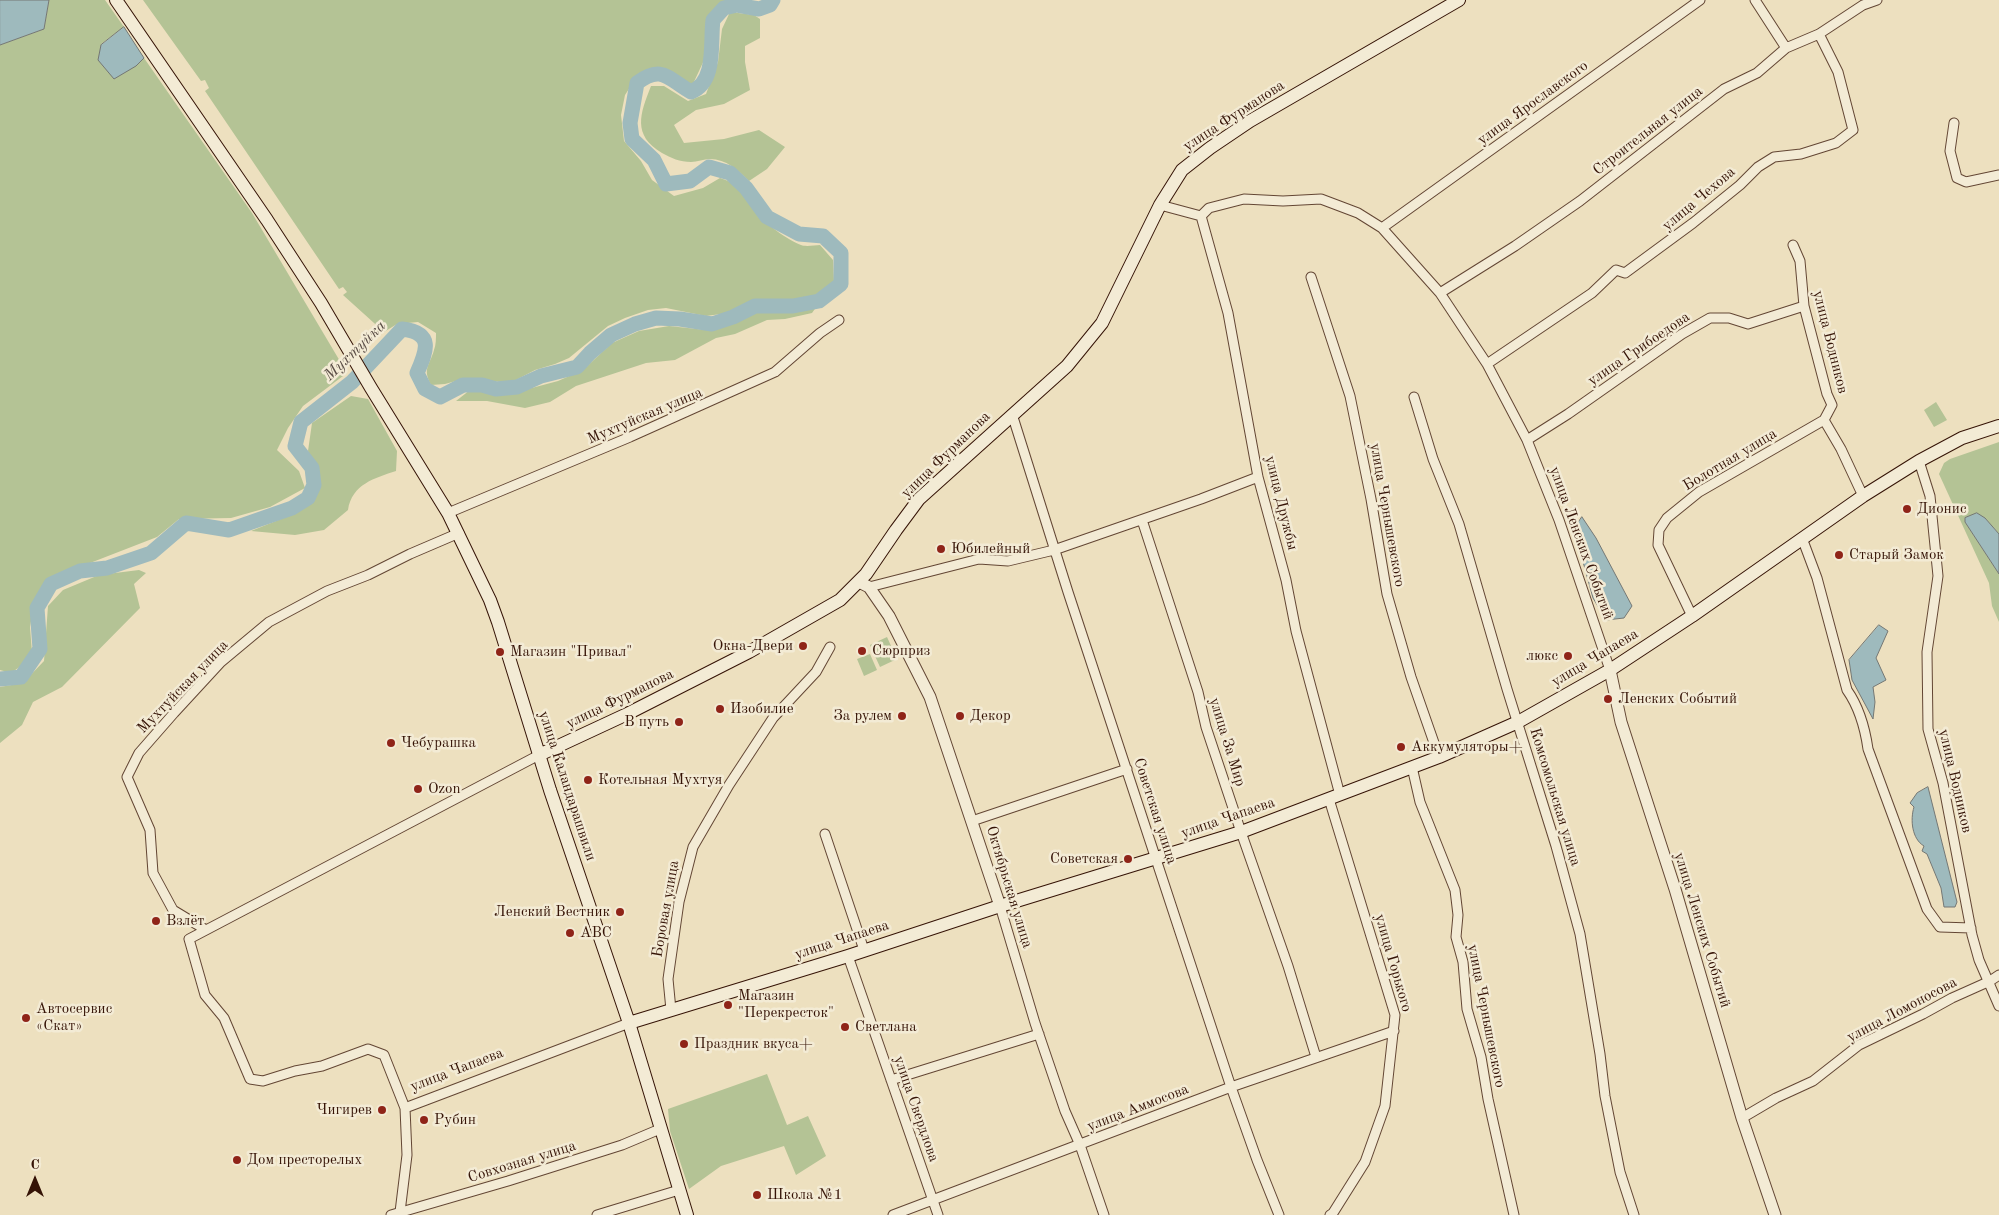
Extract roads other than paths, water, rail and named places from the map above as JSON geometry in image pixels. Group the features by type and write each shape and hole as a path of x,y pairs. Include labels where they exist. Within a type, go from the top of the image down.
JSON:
{"main road":[{"name":"улица Каландарашвили","path":"116,0 267,220 321,303 459,533 490,600 539,756 629,1023 686,1215"},
{"name":"улица Фурманова","path":"539,756 625,716 749,652 840,600 864,584 919,499 1067,366 1102,323 1160,205 1182,170 1250,121 1459,0"},
{"name":"улица Чапаева","path":"629,1023 1240,832 1439,757 1518,722 1610,670 1692,616 1863,496 1919,461 1962,438 1999,426"}],"street":[{"name":"улица Ярославского","path":"1382,228 1700,0"},
{"path":"1755,0 1786,48"},
{"name":"Строительная улица","path":"1440,293 1515,246 1580,201 1724,89 1757,73 1786,48 1819,34 1863,5 1877,0"},
{"name":"улица Чехова","path":"1488,364 1592,293 1616,270 1625,273 1664,246 1740,185 1758,167 1774,156 1801,154 1836,143 1853,130 1838,72 1819,34"},
{"path":"1954,123 1950,151 1957,178 1966,182 1999,175"},
{"name":"улица Ленских Событий","path":"1201,216 1209,208 1244,199 1283,201 1321,199 1358,213 1382,228 1440,293 1488,364 1526,440 1559,520 1610,670 1621,722 1674,889 1742,1118 1775,1215"},
{"path":"1160,205 1201,216"},
{"name":"улица Дружбы","path":"1201,216 1228,313 1258,477 1286,580 1335,797"},
{"name":"улица Водников","path":"1793,245 1800,261 1804,306 1827,394 1832,405 1824,420"},
{"name":"улица Чернышевского","path":"1311,277 1350,396 1371,499 1387,594 1439,757"},
{"name":"улица Грибоедова","path":"1526,440 1568,414 1682,334 1710,318 1729,318 1748,324 1804,306"},
{"name":"Мухтуйская улица","path":"448,513 646,430 775,372 820,333 839,320"},
{"name":"Комсомольская улица","path":"1414,397 1433,459 1459,524 1556,846 1580,934 1605,1096 1620,1172 1634,1215"},
{"name":"Советская улица","path":"1012,414 1054,550 1231,1086 1256,1160 1279,1215"},
{"path":"1824,420 1841,449 1863,496"},
{"name":"Болотная улица","path":"1692,616 1658,545 1658,530 1667,518 1699,492 1824,420"},
{"name":"улица Водников","path":"1919,461 1930,496 1938,576 1927,652 1928,729 1943,783 1979,960 1990,981 1999,1006"},
{"path":"864,584 979,559 1008,561 1054,550 1258,477"},
{"name":"улица За Мир","path":"1142,520 1198,692 1206,727 1240,832 1288,966 1316,1057"},
{"name":"Мухтуйская улица","path":"206,930 173,910 153,873 150,830 127,777 139,753 221,662 269,622 327,591 368,575 459,533"},
{"path":"1802,538 1820,586 1847,690 1854,700 1866,735 1868,749 1926,909 1940,927 1971,928"},
{"name":"Октябрьская улица","path":"864,584 889,616 930,696 1000,906 1039,1034 1065,1111 1080,1145 1104,1215"},
{"name":"Боровая улица","path":"671,1010 669,969 679,902 692,847 729,785 773,718 816,672 830,647"},
{"name":"улица Фурманова","path":"405,1108 384,1056 368,1049 322,1066 295,1071 263,1081 250,1079 224,1018 205,995 189,939 539,756"},
{"name":"улица Чернышевского","path":"1412,767 1420,802 1455,890 1458,915 1456,937 1463,962 1467,1009 1481,1057 1488,1099 1514,1215"},
{"path":"972,821 1127,769"},
{"name":"улица Горького","path":"1330,1215 1365,1162 1385,1106 1395,1016 1335,797"},
{"path":"825,834 864,950"},
{"name":"улица Свердлова","path":"848,956 938,1215"},
{"name":"улица Ломоносова","path":"1742,1118 1776,1098 1812,1081 1859,1045 1999,975"},
{"name":"улица Чапаева","path":"405,1108 629,1023"},
{"name":"улица Аммосова","path":"893,1215 1231,1086 1394,1031"},
{"path":"891,1080 1039,1034"},
{"path":"395,1214 407,1155 405,1108"},
{"name":"Совхозная улица","path":"395,1214 622,1145 660,1130"},
{"path":"597,1215 678,1190"}],"water":[{"path":"0,0 49,0 44,29 0,45"},
{"path":"124,27 144,58 136,66 114,79 98,60 101,45"},
{"path":"1977,513 1985,518 1999,534 1999,574 1965,522 1965,518"},
{"path":"1582,517 1596,538 1632,606 1624,618 1606,620 1593,598 1574,529"},
{"path":"1879,625 1888,631 1876,658 1886,680 1873,687 1875,702 1873,719 1852,680 1849,660"},
{"path":"1928,787 1957,902 1955,907 1944,907 1941,888 1927,854 1922,851 1924,846 1917,839 1913,829 1914,807 1910,803 1917,793"}],"waterway":[{"name":"Мухтуйка","path":"0,679 21,677 40,649 37,608 51,584 80,571 107,568 151,553 186,523 229,530 292,508 308,498 314,485 312,468 295,446 301,422 352,382 402,329 419,334 423,339 425,350 417,373 425,389 440,397 463,385 482,385 496,389 517,387 541,376 577,367 611,335 635,324 656,318 680,319 712,324 733,317 755,306 793,306 819,301 841,284 841,253 823,236 799,234 767,217 746,188 730,173 709,167 690,181 666,184 654,160 632,139 630,123 637,83 646,77 659,74 670,78 691,92 699,87 709,71 713,20 724,8 737,5 759,9 770,5 773,0"}],"place":[{"name":"Дионис","path":"1907,509"},
{"name":"Юбилейный","path":"941,549"},
{"name":"Старый Замок","path":"1839,555"},
{"name":"Окна-Двери","path":"803,646"},
{"name":"Сюрприз","path":"862,651"},
{"name":"Магазин \"Привал\"","path":"500,652"},
{"name":"люкс","path":"1568,656"},
{"name":"Ленских Событий","path":"1608,699"},
{"name":"Изобилие","path":"720,709"},
{"name":"За рулем","path":"902,716"},
{"name":"Декор","path":"960,716"},
{"name":"В путь","path":"679,722"},
{"name":"Чебурашка","path":"391,743"},
{"name":"Аккумуляторы+","path":"1401,747"},
{"name":"Котельная Мухтуя","path":"588,780"},
{"name":"Ozon","path":"418,789"},
{"name":"Советская","path":"1128,859"},
{"name":"Ленский Вестник","path":"620,912"},
{"name":"Взлёт","path":"156,921"},
{"name":"ABC","path":"570,933"},
{"name":"Магазин \"Перекресток\"","path":"728,1005"},
{"name":"Автосервис «Скат»","path":"26,1018"},
{"name":"Светлана","path":"845,1027"},
{"name":"Праздник вкуса+","path":"684,1044"},
{"name":"Чигирев","path":"382,1110"},
{"name":"Рубин","path":"424,1120"},
{"name":"Дом престорелых","path":"237,1160"},
{"name":"Школа №1","path":"757,1195"}]}
